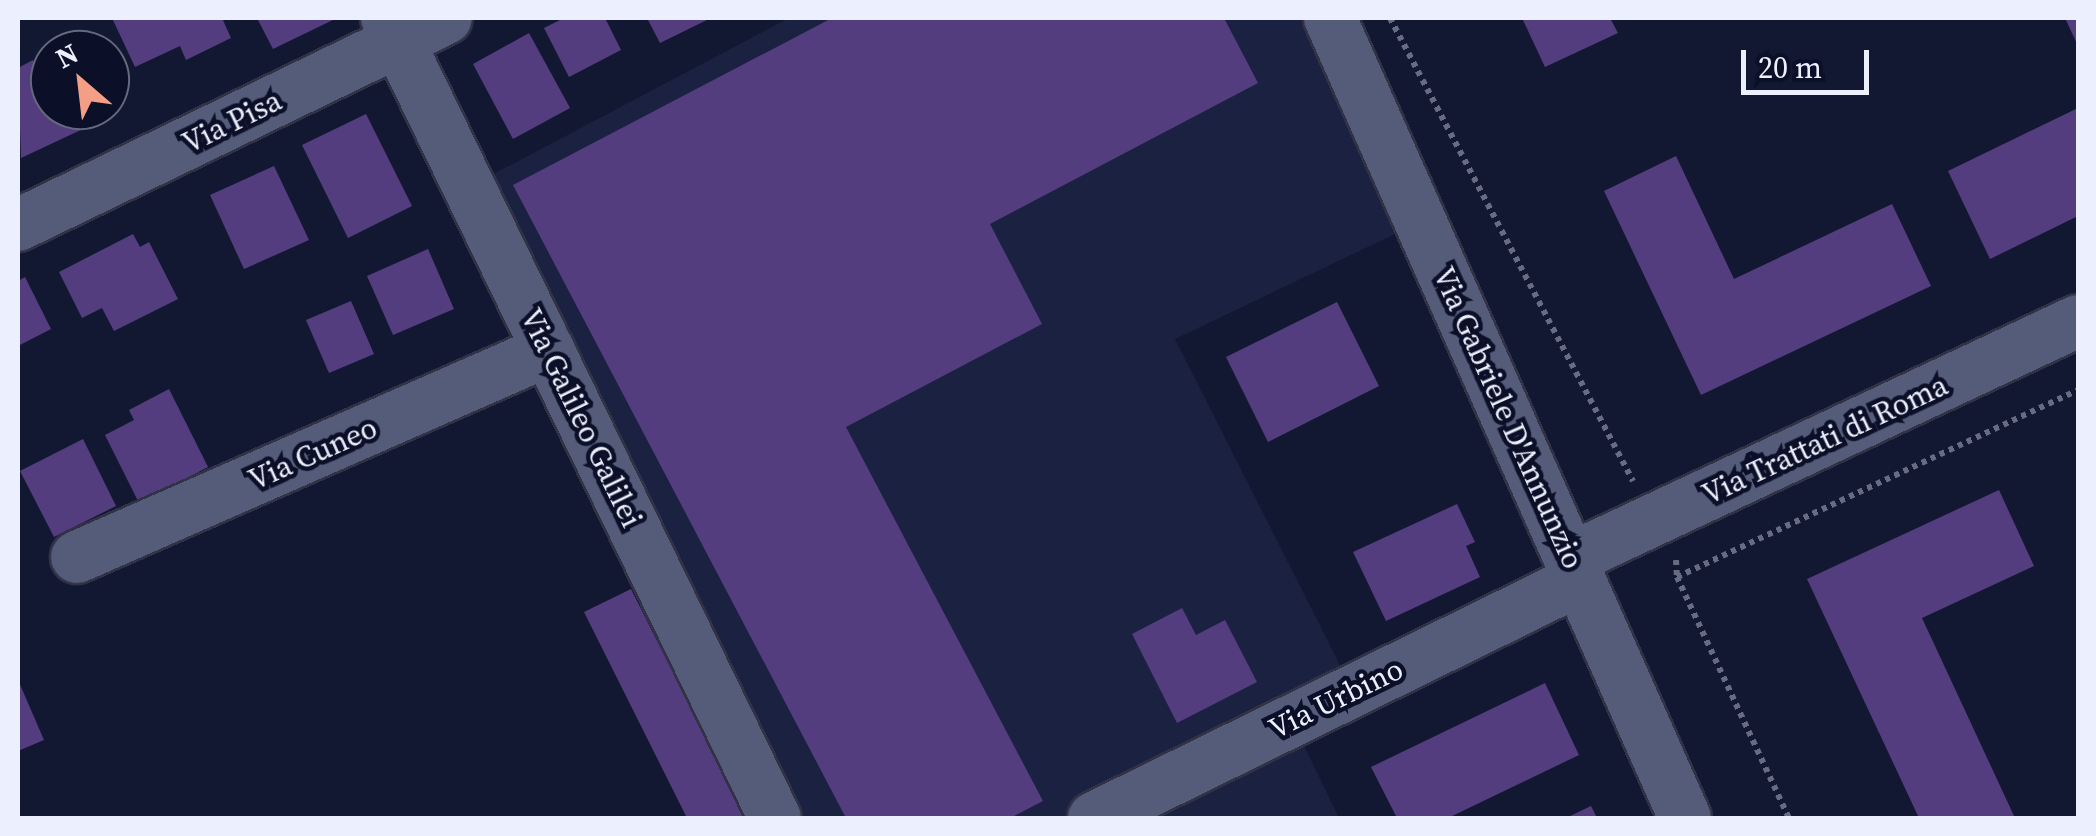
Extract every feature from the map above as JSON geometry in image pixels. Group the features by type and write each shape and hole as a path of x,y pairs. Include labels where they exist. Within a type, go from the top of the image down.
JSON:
{"street":[{"name":"Via Pisa","path":"19,220 393,30 446,18"},
{"name":"Via Gabriele D'Annunzio","path":"1330,18 1684,818"},
{"name":"Via Galileo Galilei","path":"393,30 775,818"},
{"name":"Via Trattati di Roma","path":"1575,570 1668,513 2078,320"},
{"name":"Via Cuneo","path":"78,557 549,350"},
{"name":"Via Urbino","path":"1094,818 1575,570"}],"path":[{"path":"1390,18 1630,478 1662,500 1668,513 1677,577 1790,818"},
{"path":"1677,577 2078,390"}],"shaded area":[{"path":"789,18 1330,18 1422,221 1175,339 1353,691 1292,721 1339,818 775,818 469,187"}],"building":[{"path":"112,18 222,18 231,38 186,60 180,46 135,67 130,56 130,30 118,30"},
{"path":"257,18 337,18 273,49"},
{"path":"564,18 605,18 621,50 569,77 544,28"},
{"path":"647,18 711,18 660,43"},
{"path":"832,18 1224,18 1258,83 990,224 1042,324 846,427 1043,801 1010,818 846,818 513,185"},
{"path":"1522,18 1610,18 1618,33 1545,67"},
{"path":"2065,18 2078,18 2078,46"},
{"path":"529,33 570,108 513,139 473,64"},
{"path":"30,62 30,130 81,130 21,158 18,68"},
{"path":"2078,108 2078,216 1990,259 1948,171"},
{"path":"366,114 412,206 348,238 302,145"},
{"path":"1676,156 1734,279 1892,204 1931,286 1701,395 1604,191"},
{"path":"274,166 309,240 244,269 210,195"},
{"path":"133,234 140,247 149,242 178,299 114,331 102,308 82,318 59,272"},
{"path":"428,249 454,309 393,335 367,276"},
{"path":"25,277 51,329 18,346 18,281"},
{"path":"351,301 374,354 329,373 306,320"},
{"path":"1337,302 1379,386 1268,442 1226,357"},
{"path":"169,389 208,467 139,503 105,435 134,420 129,410"},
{"path":"83,439 116,506 54,537 20,471"},
{"path":"1999,490 2034,566 1922,618 2015,818 1919,818 1807,579"},
{"path":"1457,504 1475,542 1466,546 1480,577 1386,621 1353,552"},
{"path":"631,589 746,818 687,818 584,612"},
{"path":"1182,608 1196,635 1225,620 1257,682 1177,723 1132,634"},
{"path":"18,680 44,740 18,751"},
{"path":"1545,683 1579,755 1448,818 1397,818 1371,767"},
{"path":"1591,806 1597,818 1566,818"}]}
